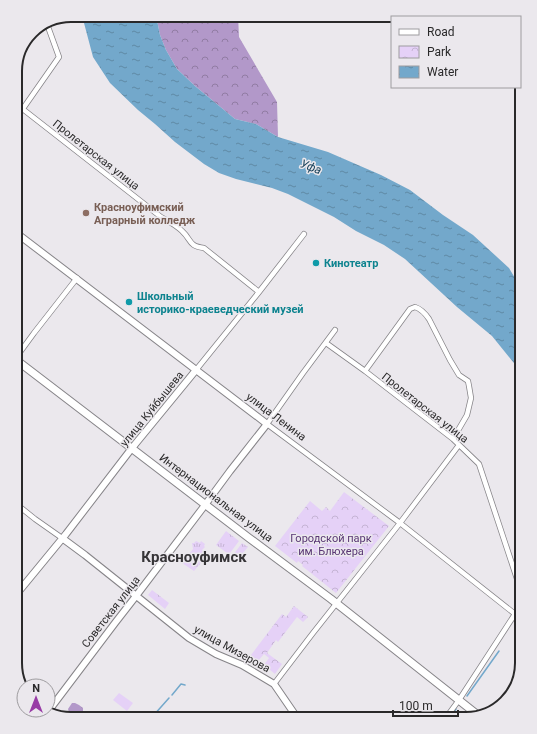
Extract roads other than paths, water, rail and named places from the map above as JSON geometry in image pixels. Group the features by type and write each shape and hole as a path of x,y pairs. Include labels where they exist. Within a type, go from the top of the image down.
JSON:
{"main road":[{"name":"улица Ленина","path":"22,237 267,424"},
{"name":"Интернациональная улица","path":"22,364 337,604 473,712"},
{"name":"улица Куйбышева","path":"22,587 132,448 196,370"},
{"name":"Советская улица","path":"56,701 267,424"},
{"name":"улица Мизерова","path":"62,538 91,559 189,638 216,654 242,665 274,684 293,712"}],"street":[{"path":"23,109 59,56 49,27"},
{"name":"Пролетарская улица","path":"23,109 161,217 181,229 188,236 189,241 192,244 204,248 259,292"},
{"name":"улица Куйбышева","path":"196,370 304,234"},
{"path":"22,349 77,278"},
{"path":"365,371 410,309 413,307 420,309 427,316 460,376 468,381 471,398 467,414 454,439"},
{"name":"Советская улица","path":"267,424 335,330"},
{"name":"Пролетарская улица","path":"326,343 454,439 479,464 515,573"},
{"name":"улица Ленина","path":"267,424 400,523 515,614"},
{"path":"274,684 459,445"},
{"name":"улица Мизерова","path":"22,508 62,538"},
{"path":"450,712 515,614"}],"water":[{"name":"Уфа","path":"157,22 160,35 166,50 177,69 235,119 256,124 278,137 328,152 381,175 410,190 473,235 509,268 515,278 515,364 492,336 457,307 405,259 384,245 356,231 334,217 288,194 219,173 204,164 175,142 110,83 93,57 84,23"}],"waterway":[{"path":"467,696 499,651"},
{"path":"172,695 181,684 185,685"},
{"path":"157,712 169,698"}],"place":[{"name":"Красноуфимский Аграрный колледж","path":"86,213"},
{"name":"Кинотеатр","path":"316,263"},
{"name":"Школьный историко-краеведческий музей","path":"129,302"}],"district":[{"name":"Красноуфимск","path":"194,557"}],"park label":[{"name":"Городской парк им. Блюхера","path":"331,544"}]}
